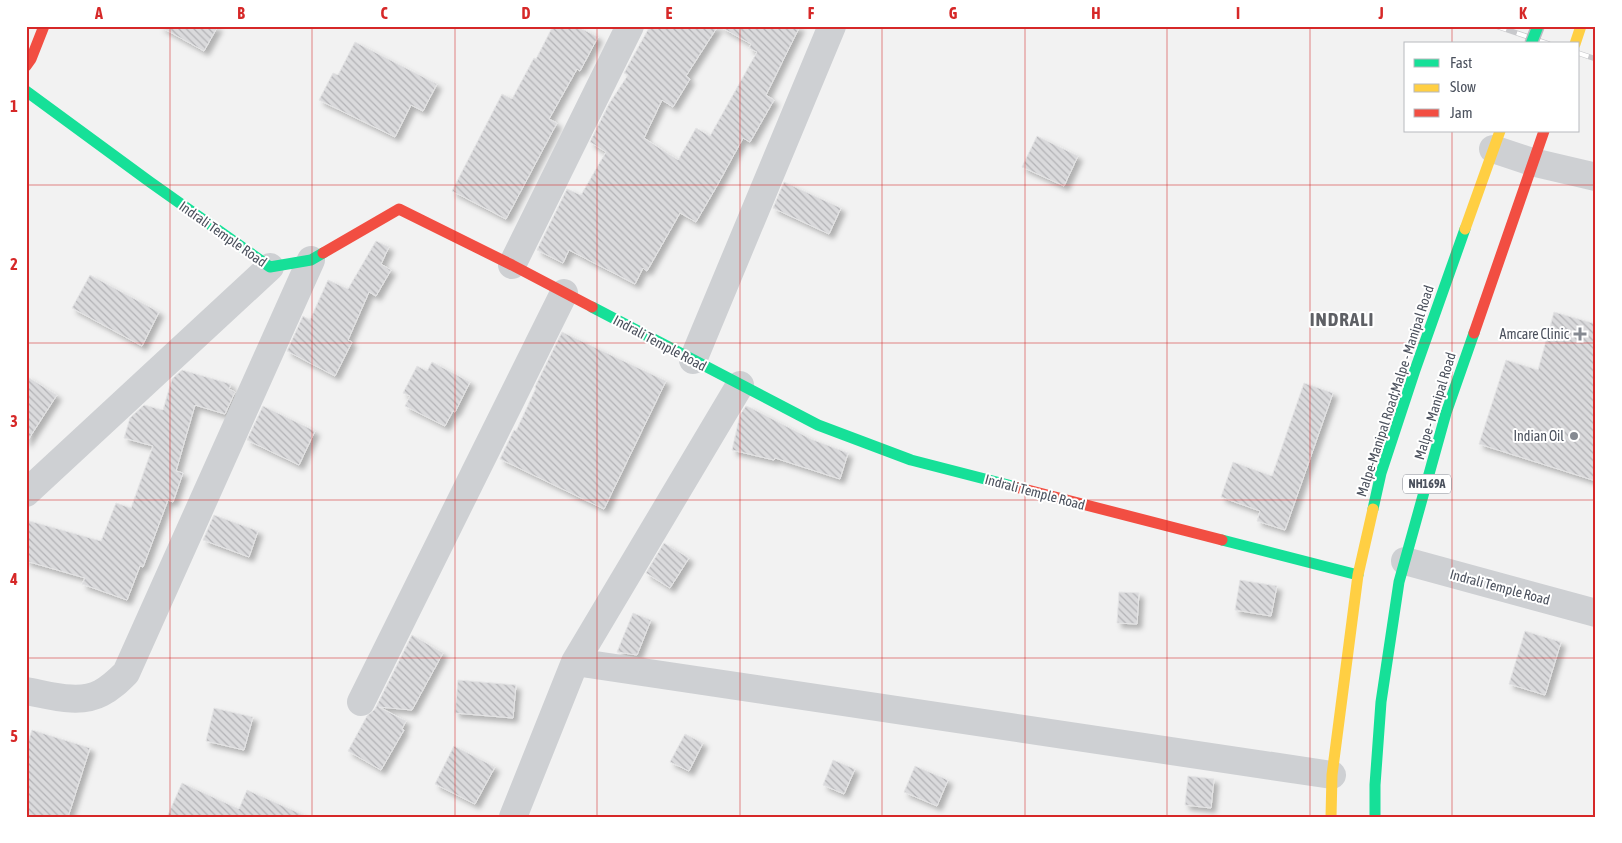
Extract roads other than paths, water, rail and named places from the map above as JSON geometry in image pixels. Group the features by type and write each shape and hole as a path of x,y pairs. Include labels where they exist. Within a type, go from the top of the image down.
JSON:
{"main road":[{"path":"26,66 31,59 44,26"},
{"path":"1532,42 1538,26"},
{"path":"1576,42 1581,26"},
{"name":"Indrali Temple Road","path":"26,91 270,268 311,260 399,209 512,265 818,425 911,460 1358,575"},
{"name":"Malpe - Manipal Road","path":"1374,817 1382,702 1399,582 1446,413 1544,132"},
{"name":"Malpe-Manipal Road;Malpe - Manipal Road","path":"1331,817 1332,774 1358,575 1382,473 1414,370 1497,140"}],"street":[{"path":"512,265 630,26"},
{"path":"692,360 832,26"},
{"path":"1497,140 1532,162 1596,177"},
{"path":"26,691 78,699 100,694 114,685 126,673 311,260"},
{"path":"26,493 270,268"},
{"path":"361,702 564,293"},
{"path":"513,817 574,662 740,385"},
{"name":"Indrali Temple Road","path":"1405,561 1596,613"},
{"path":"574,662 1332,774"}],"railway":[{"path":"1496,26 1543,42"},
{"path":"1580,54 1596,59"}],"place":[{"name":"Amcare Clinic","path":"1580,334"},
{"name":"Indian Oil","path":"1574,436"}],"district":[{"name":"INDRALI","path":"1342,319"}]}
